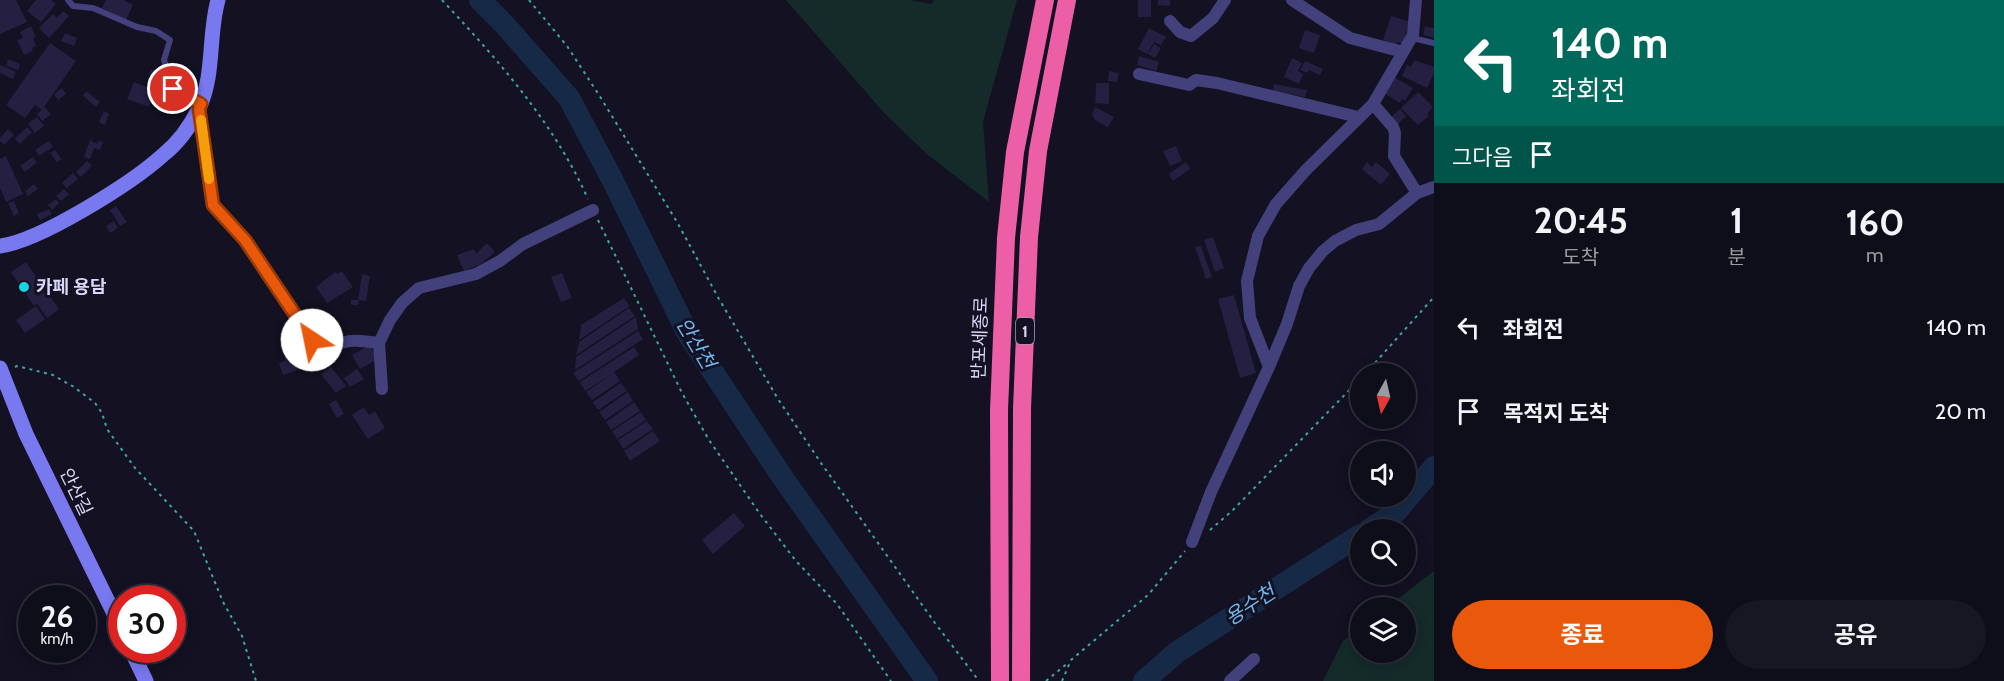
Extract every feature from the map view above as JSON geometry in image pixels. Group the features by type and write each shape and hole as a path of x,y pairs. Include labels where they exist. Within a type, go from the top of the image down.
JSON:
{"highway":[{"name":"반포세종로","path":"999,672 999,411 1006,238 1016,152 1045,0"},
{"name":"1","path":"1021,673 1022,409 1029,237 1038,151 1067,0"}],"street":[{"path":"0,246 10,245 53,226 122,186 164,155 186,130 200,106 208,84 219,0"},
{"path":"1170,21 1180,32 1191,36 1213,18 1225,0"},
{"path":"1292,0 1350,38 1403,51"},
{"path":"1269,367 1250,318 1247,281 1258,236 1276,204 1373,104 1411,38 1416,0"},
{"path":"1139,74 1189,85 1196,80 1216,83 1358,117"},
{"path":"1373,104 1393,127 1394,156 1417,193"},
{"path":"200,106 213,205 245,240 312,340 325,353 345,341 379,343"},
{"path":"1192,544 1211,492 1269,367 1287,324 1299,286 1309,268 1335,241 1356,230 1379,225 1417,193 1434,187"},
{"path":"382,390 379,343 396,311 419,288 476,274 500,261 523,244 593,210"},
{"name":"안산길","path":"1,372 27,434 108,601"},
{"path":"1230,681 1254,659"},
{"path":"137,663 146,681"}],"lane":[{"path":"68,0 73,6 93,8 137,27 156,31 170,40 164,60 173,89 200,106"},
{"path":"1411,38 1434,43"}],"path":[{"path":"442,0 513,80 578,177 682,393 709,440 759,514 795,561 837,604 891,681"},
{"path":"529,0 567,46 600,95 677,222 778,399 935,623 979,681"},
{"path":"1375,363 1434,297"},
{"path":"1,372 17,366 53,375 74,387 94,403 102,413 106,429 135,468 194,531 223,602 242,636 256,681"},
{"path":"1208,532 1232,512 1350,389"},
{"path":"1046,681 1148,595 1192,544"},
{"path":"1062,681 1071,660"}],"green space":[{"path":"786,0 910,0 932,4 933,0 1017,0 983,122 989,202 928,155 885,114"},
{"path":"1434,571 1434,681 1323,681 1343,641 1350,636 1350,663 1416,663 1416,597 1400,597"}],"building":[{"path":"0,0 16,0 27,22 0,34"},
{"path":"36,0 51,0 56,4 41,22 27,11"},
{"path":"106,0 123,0 133,5 126,20 102,8"},
{"path":"1138,0 1151,0 1151,17 1138,17"},
{"path":"1158,0 1170,0 1170,6 1158,5"},
{"path":"63,11 69,16 49,38 39,28 53,14 57,18"},
{"path":"1391,16 1410,22 1403,44 1397,42 1396,45 1383,40"},
{"path":"31,26 36,37 33,38 36,46 32,48 33,51 24,55 17,40 23,38 20,32"},
{"path":"1425,26 1434,28 1434,38 1423,35"},
{"path":"1149,28 1166,37 1161,45 1154,42 1147,54 1138,49"},
{"path":"1305,30 1320,35 1314,53 1299,48"},
{"path":"65,33 77,38 74,46 61,41"},
{"path":"50,43 76,61 42,110 35,105 25,118 6,105"},
{"path":"1154,44 1161,48 1155,58 1148,54"},
{"path":"1139,56 1159,62 1156,71 1137,65"},
{"path":"1292,58 1302,63 1298,71 1303,74 1299,84 1284,77"},
{"path":"8,59 20,64 18,70 6,66"},
{"path":"1414,60 1434,67 1434,73 1427,88 1402,76 1407,65 1411,67"},
{"path":"1305,61 1323,69 1320,75 1309,70 1307,73 1300,70"},
{"path":"0,65 16,72 13,79 0,73"},
{"path":"151,69 162,74 159,80 149,75"},
{"path":"1109,71 1119,73 1117,82 1108,81"},
{"path":"1394,77 1413,88 1405,101 1402,99 1400,103 1384,93"},
{"path":"134,82 155,90 149,107 127,99"},
{"path":"1096,83 1109,83 1109,104 1095,103"},
{"path":"1274,84 1307,90 1305,97 1273,91"},
{"path":"62,88 66,94 58,100 54,94"},
{"path":"86,91 100,102 96,107 83,96"},
{"path":"1418,92 1433,107 1427,114 1429,116 1418,125 1401,108"},
{"path":"45,107 51,114 42,121 37,114"},
{"path":"1095,107 1114,117 1108,127 1095,120 1092,114"},
{"path":"1400,109 1406,116 1397,125 1390,118"},
{"path":"104,111 109,114 105,125 99,122"},
{"path":"37,117 44,126 35,133 28,124"},
{"path":"27,127 32,132 20,144 15,139"},
{"path":"8,129 14,135 4,145 0,138"},
{"path":"90,140 97,144 98,141 103,142 100,150 94,148 90,159 84,157"},
{"path":"49,141 53,147 39,156 35,150"},
{"path":"1176,146 1182,161 1170,166 1163,151"},
{"path":"55,150 62,159 57,162 50,153"},
{"path":"6,156 23,194 6,202 0,188 0,159"},
{"path":"33,157 37,162 25,172 20,166"},
{"path":"87,161 92,166 81,177 76,172"},
{"path":"1186,162 1190,169 1173,181 1169,174"},
{"path":"1367,162 1372,167 1376,162 1390,174 1381,185 1362,169"},
{"path":"73,173 78,179 67,188 62,183"},
{"path":"34,184 38,189 28,196 25,191"},
{"path":"64,189 69,194 61,201 56,196"},
{"path":"56,199 59,203 52,210 48,205"},
{"path":"14,201 19,213 14,216 8,203"},
{"path":"116,206 127,222 120,226 110,210"},
{"path":"49,209 52,214 40,220 37,214"},
{"path":"114,221 118,228 110,233 106,226"},
{"path":"1213,237 1224,268 1215,272 1204,240"},
{"path":"487,243 495,252 481,264 464,271 457,255 474,249 476,254"},
{"path":"1201,246 1212,277 1206,279 1195,247"},
{"path":"26,262 59,309 47,318 37,304 34,306 11,272"},
{"path":"342,271 353,287 327,303 316,287 335,272 337,274"},
{"path":"562,273 572,298 561,302 551,277"},
{"path":"362,274 370,276 366,301 359,300 358,305 351,305 351,300 358,300"},
{"path":"1234,295 1256,373 1240,378 1218,299"},
{"path":"624,298 630,306 579,340 581,325"},
{"path":"36,306 45,319 25,333 16,320"},
{"path":"629,308 635,316 576,355 579,342"},
{"path":"636,317 638,329 575,370 576,357"},
{"path":"326,319 340,334 325,345 313,332"},
{"path":"638,331 643,339 579,381 573,373"},
{"path":"370,345 378,359 360,369 352,355"},
{"path":"634,347 639,355 614,372 620,381 592,400 586,392 612,374 585,391 580,382"},
{"path":"303,351 308,366 283,375 279,363 286,360 285,357"},
{"path":"331,367 346,386 336,393 321,374"},
{"path":"357,369 364,379 350,387 344,378"},
{"path":"621,383 627,391 598,410 593,402"},
{"path":"628,392 633,401 605,420 599,412"},
{"path":"336,400 344,414 337,418 329,404"},
{"path":"634,402 640,411 611,430 606,422"},
{"path":"364,407 369,415 375,411 385,428 368,439 352,415"},
{"path":"641,412 646,420 617,439 612,431"},
{"path":"647,421 653,429 623,449 618,440"},
{"path":"653,431 660,441 630,461 624,451"},
{"path":"734,513 745,526 713,554 702,540"}],"waterway":[{"name":"안산천","path":"480,0 569,98 612,179 688,334 783,478 927,681"},
{"name":"용수천","path":"1386,519 1396,512 1434,467"},
{"name":"용수천","path":"1144,681 1177,652 1350,541"}],"slow traffic":[{"path":"201,120 209,179"}],"place":[{"name":"카페 용담","path":"24,287"}],"route":[{"path":"173,89 201,104 199,109 213,205 245,240 312,340"}]}
